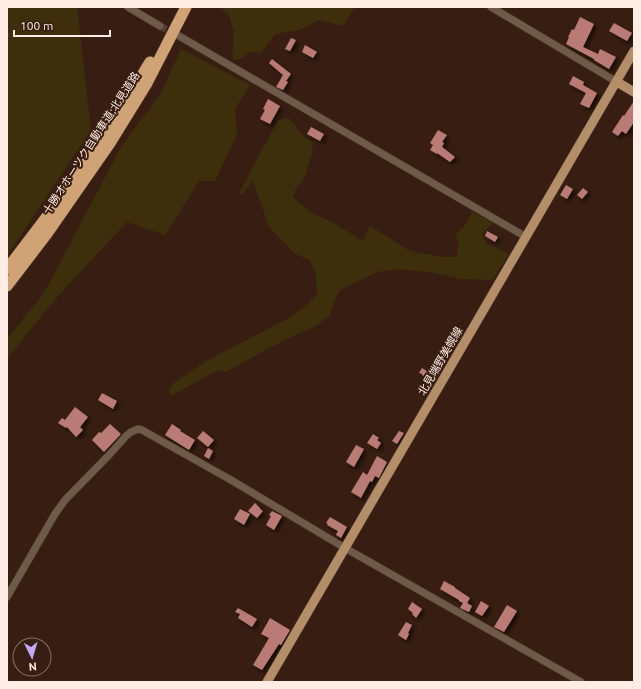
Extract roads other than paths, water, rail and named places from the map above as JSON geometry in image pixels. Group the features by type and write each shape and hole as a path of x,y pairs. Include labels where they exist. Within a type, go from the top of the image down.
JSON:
{"highway":[{"name":"十勝オホーツク自動車道;北見道路","path":"7,286 65,200 185,7"},
{"name":"十勝オホーツク自動車道;北見道路","path":"7,269 42,232"}],"main road":[{"name":"北見端野美幌線","path":"267,682 634,52"},
{"path":"617,82 634,92"}],"street":[{"path":"128,7 160,26"},
{"path":"491,7 617,82"},
{"path":"179,36 526,237"},
{"path":"7,597 55,514 65,500 126,436 138,429 224,476 345,548 581,682"}],"tunnel":[{"path":"160,26 175,34"}]}
